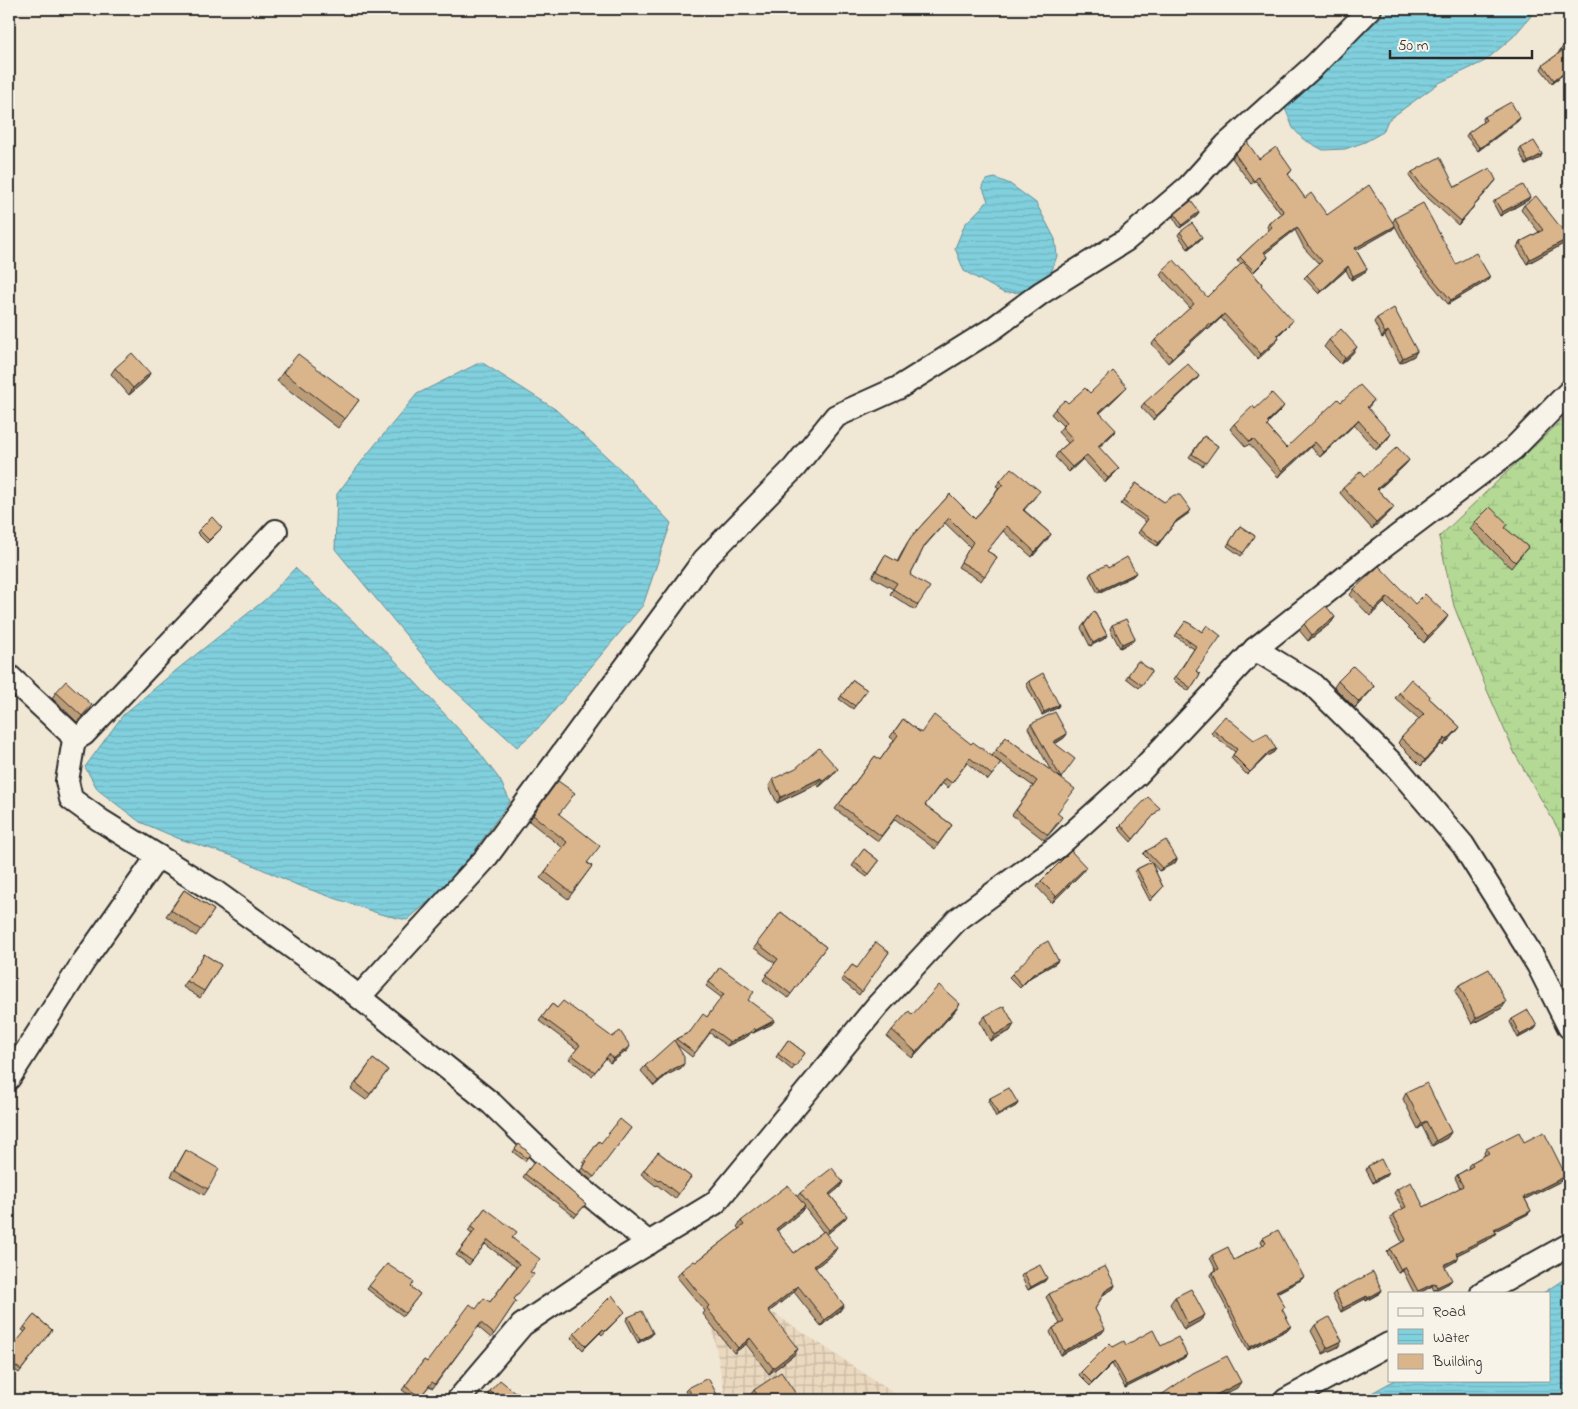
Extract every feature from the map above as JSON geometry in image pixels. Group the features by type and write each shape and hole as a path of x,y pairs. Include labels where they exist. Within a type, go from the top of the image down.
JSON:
{"street":[{"path":"359,997 485,858 704,560 794,468 836,416 898,388 994,328 1042,293 1126,240 1189,186 1226,145 1314,66 1370,9"},
{"path":"458,1400 522,1325 599,1273 715,1203 877,1006 957,920 1057,848 1123,788 1255,648 1512,449 1569,392"},
{"path":"74,740 84,734 276,531"},
{"path":"1255,648 1311,683 1399,770 1464,845 1538,965 1569,1027"},
{"path":"9,676 69,732 74,740 67,781 71,799 100,820 214,891 359,997 492,1104 566,1176 649,1243"},
{"path":"9,1078 84,960 158,856"},
{"path":"1484,1292 1569,1245"},
{"path":"1286,1400 1388,1345"}],"shaded area":[{"path":"700,1264 904,1400 726,1400"}],"green space":[{"path":"1569,413 1569,848 1515,754 1487,690 1454,606 1439,537"}],"water":[{"path":"1390,9 1532,9 1531,16 1513,37 1485,61 1439,83 1388,120 1383,132 1365,142 1345,149 1323,150 1303,139 1293,128 1285,108 1289,102"},
{"path":"995,178 1010,184 1036,203 1055,239 1057,256 1052,270 1043,282 1022,292 1004,293 964,271 955,248 965,224 988,201 982,186 986,180"},
{"path":"481,362 555,409 621,470 671,523 643,605 543,724 517,747 443,680 335,549 337,494 369,452 417,394"},
{"path":"295,568 390,655 476,748 500,780 510,801 452,882 407,920 380,914 297,885 233,856 180,839 140,822 98,790 85,767 123,715 266,599"},
{"path":"1569,1276 1569,1394 1555,1400 1359,1400 1391,1382 1550,1382 1550,1292 1545,1292"}],"building":[{"path":"1569,41 1569,68 1554,80 1543,65 1562,51 1560,50"},
{"path":"1511,102 1520,118 1480,148 1468,133 1486,120 1484,117"},
{"path":"1534,141 1542,154 1528,162 1521,148"},
{"path":"1247,142 1259,159 1276,147 1292,170 1288,174 1305,198 1311,193 1327,215 1369,185 1395,226 1355,248 1367,269 1353,276 1348,266 1321,291 1307,275 1322,261 1307,244 1297,227 1264,252 1268,257 1254,271 1240,257 1272,227 1269,223 1284,212 1258,177 1254,181 1235,154"},
{"path":"1440,157 1455,187 1490,168 1496,180 1461,221 1422,186 1412,172"},
{"path":"1523,185 1530,197 1502,212 1495,200"},
{"path":"1536,196 1569,238 1530,259 1520,242 1543,230 1524,205"},
{"path":"1191,201 1199,212 1182,225 1175,214"},
{"path":"1423,203 1456,264 1476,253 1490,277 1451,300 1417,260 1395,218"},
{"path":"1192,223 1202,237 1190,246 1180,232"},
{"path":"1174,260 1207,297 1243,262 1293,321 1277,335 1279,337 1261,354 1224,314 1212,325 1210,323 1172,358 1155,340 1194,304 1163,270"},
{"path":"1394,308 1417,351 1403,358 1388,331 1385,333 1377,318"},
{"path":"1341,329 1357,347 1345,358 1329,340"},
{"path":"132,353 150,373 133,388 115,368"},
{"path":"298,354 359,400 345,419 283,372"},
{"path":"1188,364 1199,376 1156,416 1144,403"},
{"path":"1113,371 1127,387 1099,412 1116,430 1098,446 1119,469 1108,478 1087,455 1072,467 1058,452 1073,439 1062,427 1067,422 1055,409 1065,400 1068,403 1085,388 1090,393"},
{"path":"1360,385 1374,400 1367,407 1391,434 1380,445 1358,420 1324,452 1315,442 1282,471 1253,439 1250,442 1234,424 1253,406 1255,409 1272,393 1284,406 1267,422 1269,424 1267,426 1286,448 1338,399 1341,402"},
{"path":"1204,436 1218,446 1206,463 1192,454"},
{"path":"1397,447 1409,460 1377,489 1394,507 1376,523 1343,488 1361,471 1365,476"},
{"path":"1011,468 1040,491 1023,510 1051,534 1035,552 1007,526 987,551 997,557 985,576 961,562 973,542 949,518 925,545 910,575 930,587 918,605 893,589 897,583 876,571 885,555 898,562 911,537 950,494 975,519 1003,484 1000,481"},
{"path":"1136,483 1164,502 1174,495 1180,495 1191,510 1177,520 1159,543 1140,530 1148,519 1123,501"},
{"path":"1490,507 1508,524 1505,528 1528,547 1515,562 1475,522"},
{"path":"212,517 222,528 209,540 199,530"},
{"path":"1240,526 1255,536 1243,553 1229,543"},
{"path":"1127,557 1136,573 1100,590 1091,573 1106,565 1108,568"},
{"path":"1379,566 1415,604 1425,594 1448,616 1428,636 1388,597 1374,610 1354,589"},
{"path":"1326,606 1335,617 1312,635 1304,624"},
{"path":"1094,611 1107,635 1093,643 1084,625"},
{"path":"1126,619 1135,638 1122,644 1112,625"},
{"path":"1186,621 1202,632 1207,625 1221,636 1196,671 1200,674 1191,688 1176,677 1196,646 1177,633"},
{"path":"1138,661 1152,671 1142,685 1128,675"},
{"path":"1353,666 1374,686 1359,702 1338,681"},
{"path":"1043,673 1059,705 1044,712 1029,681"},
{"path":"1411,679 1460,727 1447,740 1445,738 1425,760 1401,738 1424,714 1399,693"},
{"path":"853,680 867,690 855,706 841,696"},
{"path":"66,681 92,705 82,716 56,692"},
{"path":"1055,712 1067,734 1053,742 1075,759 1061,778 1031,724"},
{"path":"934,715 971,744 973,742 1001,763 992,775 970,758 952,783 945,778 925,805 952,825 938,844 898,814 881,836 839,804 875,756 880,760 898,735 894,732 903,719 921,733"},
{"path":"1225,716 1254,740 1267,733 1276,749 1269,752 1250,772 1233,755 1237,749 1213,730"},
{"path":"1006,737 1075,789 1057,813 1062,817 1048,835 1016,810 1037,781 996,750"},
{"path":"819,748 838,769 823,781 821,778 781,797 773,779 796,768"},
{"path":"558,781 575,793 559,814 600,846 587,863 592,866 572,893 545,872 567,842 533,815"},
{"path":"1148,797 1160,808 1133,839 1121,825"},
{"path":"1166,840 1177,859 1162,868 1146,851"},
{"path":"864,849 879,861 869,874 854,862"},
{"path":"1071,851 1086,867 1056,896 1041,881"},
{"path":"1151,862 1163,887 1152,898 1137,869"},
{"path":"184,890 214,910 201,930 171,910"},
{"path":"781,912 826,947 791,994 766,975 778,959 757,943"},
{"path":"1048,941 1058,960 1033,974 1022,985 1012,974 1039,946"},
{"path":"876,942 889,952 862,992 843,977 852,965 857,968"},
{"path":"204,954 221,965 204,991 187,981"},
{"path":"720,967 754,992 748,1000 775,1020 756,1030 754,1028 751,1032 730,1042 712,1029 695,1053 676,1039 690,1032 703,1014 707,1017 724,994 709,982"},
{"path":"1489,969 1506,1002 1476,1018 1459,985"},
{"path":"939,985 960,1004 916,1052 892,1030 909,1011 912,1015"},
{"path":"563,1001 612,1037 620,1031 630,1046 613,1059 609,1054 595,1072 572,1055 580,1045 542,1017 552,1004 557,1008"},
{"path":"1004,1006 1014,1024 995,1035 985,1016"},
{"path":"1528,1010 1537,1026 1520,1035 1512,1019"},
{"path":"674,1040 684,1057 684,1064 671,1070 658,1081 645,1066"},
{"path":"788,1040 805,1053 795,1067 778,1054"},
{"path":"373,1059 388,1070 370,1094 356,1083"},
{"path":"1427,1083 1451,1132 1436,1141 1426,1121 1422,1123 1406,1093"},
{"path":"1009,1088 1018,1103 998,1114 990,1098"},
{"path":"620,1119 631,1128 594,1177 583,1168 587,1161 585,1160 599,1141 601,1143"},
{"path":"1519,1132 1524,1142 1544,1132 1566,1176 1524,1197 1531,1211 1494,1229 1496,1233 1456,1253 1458,1258 1444,1265 1452,1280 1437,1287 1435,1283 1418,1291 1405,1267 1401,1270 1390,1249 1406,1240 1393,1214 1406,1207 1397,1189 1411,1182 1424,1207 1463,1186 1457,1175 1473,1166 1471,1163 1489,1153 1486,1149"},
{"path":"519,1144 530,1154 527,1158 515,1149"},
{"path":"186,1150 219,1169 208,1189 175,1170"},
{"path":"658,1152 691,1177 678,1194 644,1170"},
{"path":"1381,1159 1388,1173 1375,1180 1368,1166"},
{"path":"535,1161 586,1204 577,1214 525,1174"},
{"path":"832,1168 843,1182 829,1194 847,1216 829,1230 800,1193"},
{"path":"788,1185 805,1206 776,1229 794,1253 824,1231 837,1248 814,1266 844,1305 825,1320 798,1286 768,1310 798,1349 773,1368 750,1338 738,1348 707,1308 709,1306 681,1271 694,1261 696,1262 744,1225 741,1221"},
{"path":"485,1208 517,1232 512,1238 540,1259 530,1272 534,1274 514,1299 516,1301 494,1334 481,1323 435,1384 432,1382 420,1397 405,1386 424,1360 427,1362 470,1304 476,1309 484,1298 490,1302 519,1264 488,1240 472,1261 459,1252 475,1230 471,1227"},
{"path":"1278,1230 1304,1277 1276,1291 1285,1307 1282,1309 1291,1326 1250,1347 1217,1283 1213,1272 1219,1269 1212,1255 1228,1247 1234,1260 1266,1243 1263,1238"},
{"path":"387,1264 414,1282 411,1287 420,1294 405,1313 369,1286"},
{"path":"1040,1265 1047,1278 1031,1287 1024,1273"},
{"path":"1105,1266 1115,1285 1105,1291 1095,1309 1105,1329 1064,1351 1053,1328 1064,1322 1049,1294"},
{"path":"1373,1272 1382,1290 1343,1308 1335,1292"},
{"path":"1191,1289 1205,1315 1188,1324 1175,1297"},
{"path":"612,1295 625,1312 605,1331 603,1329 586,1346 574,1333"},
{"path":"642,1311 653,1333 640,1340 628,1317"},
{"path":"34,1315 52,1330 21,1370 16,1366 9,1374 9,1351 27,1329 24,1327"},
{"path":"1329,1317 1342,1341 1327,1348 1315,1325"},
{"path":"1153,1330 1161,1346 1178,1337 1187,1355 1127,1385 1114,1361 1092,1383 1081,1372 1110,1343 1113,1347 1124,1341 1126,1345"},
{"path":"1227,1356 1241,1382 1212,1397 1214,1400 1154,1400 1193,1373"},
{"path":"781,1372 800,1400 761,1400 754,1390"},
{"path":"708,1378 720,1400 694,1400 688,1388"},
{"path":"500,1380 517,1394 511,1400 500,1400 490,1391"}]}
